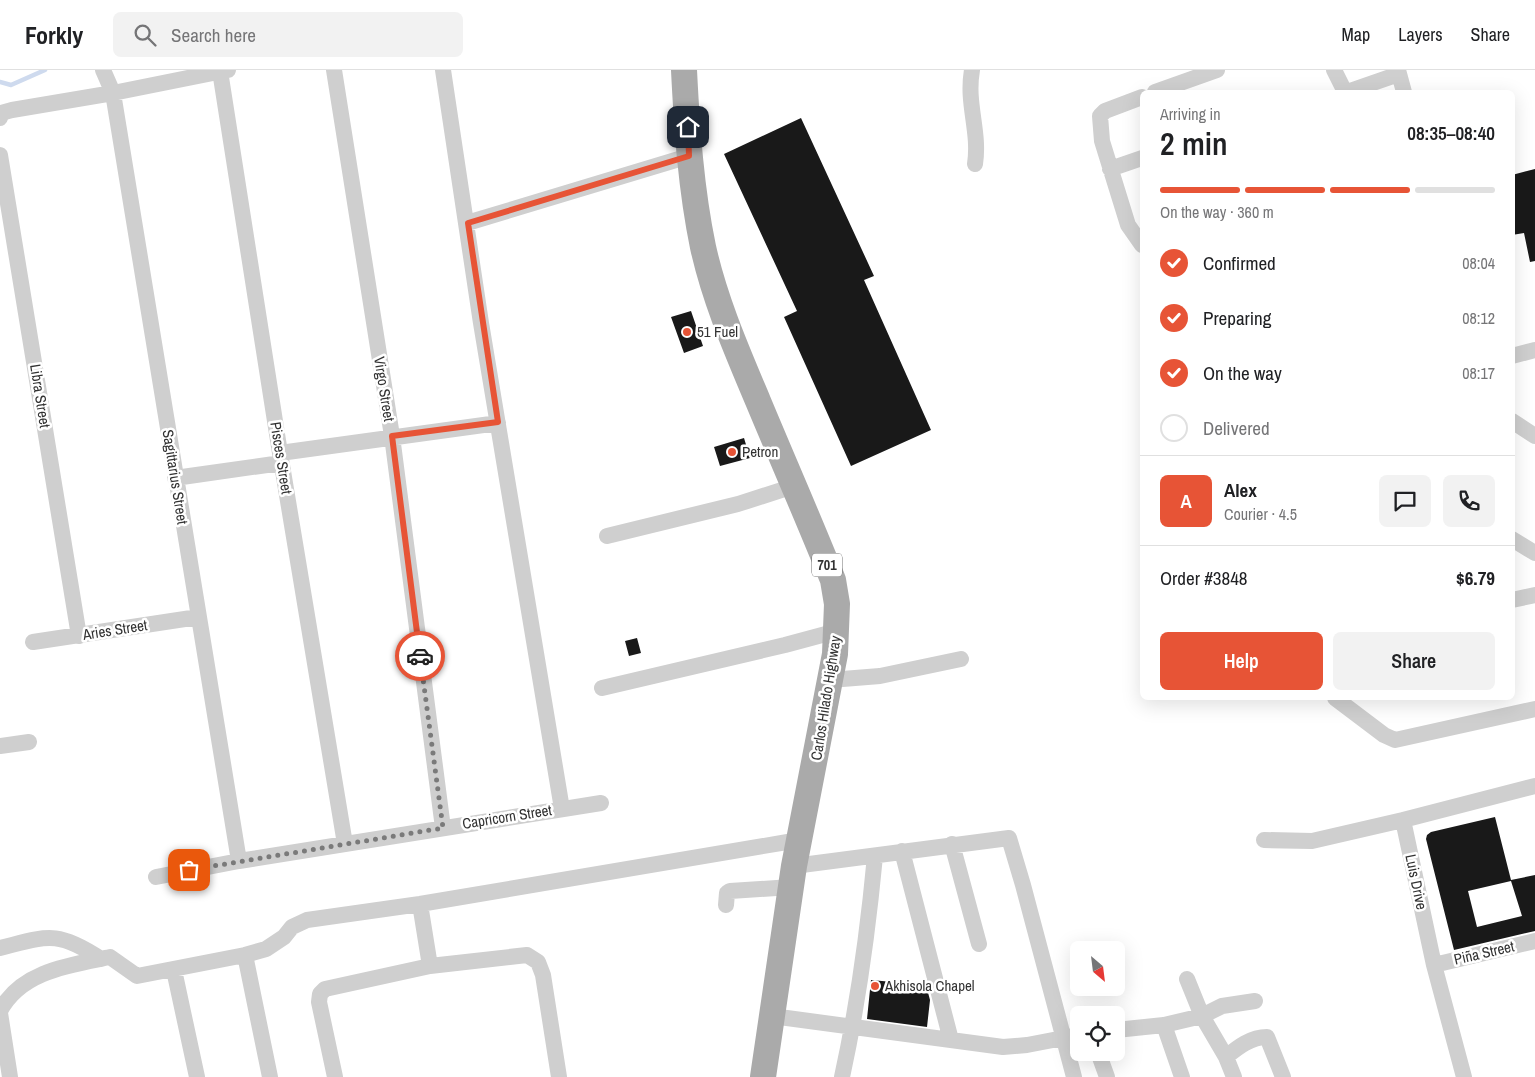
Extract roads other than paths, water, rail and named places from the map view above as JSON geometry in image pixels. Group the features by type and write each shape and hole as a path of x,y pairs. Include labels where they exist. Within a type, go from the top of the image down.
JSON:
{"main road":[{"name":"Carlos Hilado Highway","path":"684,70 689,156 704,248 716,295 737,351 833,580 837,604 837,631 830,680 793,876 763,1077"}],"street":[{"name":"Sagittarius Street","path":"103,70 113,93 239,861"},
{"name":"Virgo Street","path":"334,70 392,436 443,828"},
{"path":"442,70 562,809"},
{"path":"972,70 969,93 976,135 977,150 974,164"},
{"path":"1161,90 1216,70"},
{"path":"1334,70 1345,90"},
{"path":"0,118 1,113 12,110 113,93 224,71"},
{"name":"Pisces Street","path":"224,71 281,458 345,844"},
{"path":"1351,90 1399,72 1404,90"},
{"path":"1140,98 1105,111 1100,116 1102,141 1128,226 1140,242"},
{"name":"Libra Street","path":"0,155 79,636"},
{"path":"468,223 689,156"},
{"path":"1110,169 1140,159"},
{"path":"1515,355 1535,350"},
{"path":"175,478 392,436 498,422"},
{"path":"1515,423 1535,436"},
{"path":"606,536 729,506 794,486"},
{"path":"1515,541 1535,553"},
{"path":"1515,599 1535,595"},
{"name":"Aries Street","path":"33,642 198,617"},
{"path":"602,688 785,646 837,631"},
{"path":"830,680 894,674 961,659"},
{"path":"1338,700 1384,736 1395,740 1535,709"},
{"path":"0,746 30,742"},
{"path":"1264,840 1312,841 1535,786"},
{"name":"Capricorn Street","path":"156,877 239,861 601,803"},
{"name":"Luis Drive","path":"1402,820 1434,965 1464,1077"},
{"path":"726,905 726,893 730,891 875,856 1006,837 1010,840 1070,1030"},
{"path":"10,1077 0,1012 6,999 23,984 44,974 110,957 137,976 174,970 245,955 276,944 292,926 298,923 800,840"},
{"path":"952,844 979,944"},
{"path":"902,851 952,1040"},
{"path":"842,1077 853,1026 866,942 875,856"},
{"path":"420,904 430,966"},
{"path":"0,948 43,937 60,938 84,948 102,959"},
{"name":"Piña Street","path":"1434,965 1535,941"},
{"path":"245,955 270,1077"},
{"path":"335,1077 319,1002 322,991 330,987 430,966 527,955 538,962 542,975 559,1077"},
{"path":"174,970 197,1077"},
{"path":"1187,980 1202,1016 1226,1056 1234,1077"},
{"path":"1125,1029 1164,1025 1202,1016 1222,1006 1255,1001"},
{"path":"772,1016 1003,1047 1070,1036"},
{"path":"1164,1025 1182,1077"},
{"path":"1226,1056 1241,1044 1259,1037 1267,1037 1282,1077"},
{"path":"1073,1061 1074,1077"},
{"path":"1101,1061 1107,1077"}],"waterway":[{"path":"0,82 11,85 45,70"}],"place":[{"name":"51 Fuel","path":"687,332"},
{"name":"Petron","path":"732,452"},
{"name":"Akhisola Chapel","path":"875,986"}]}
